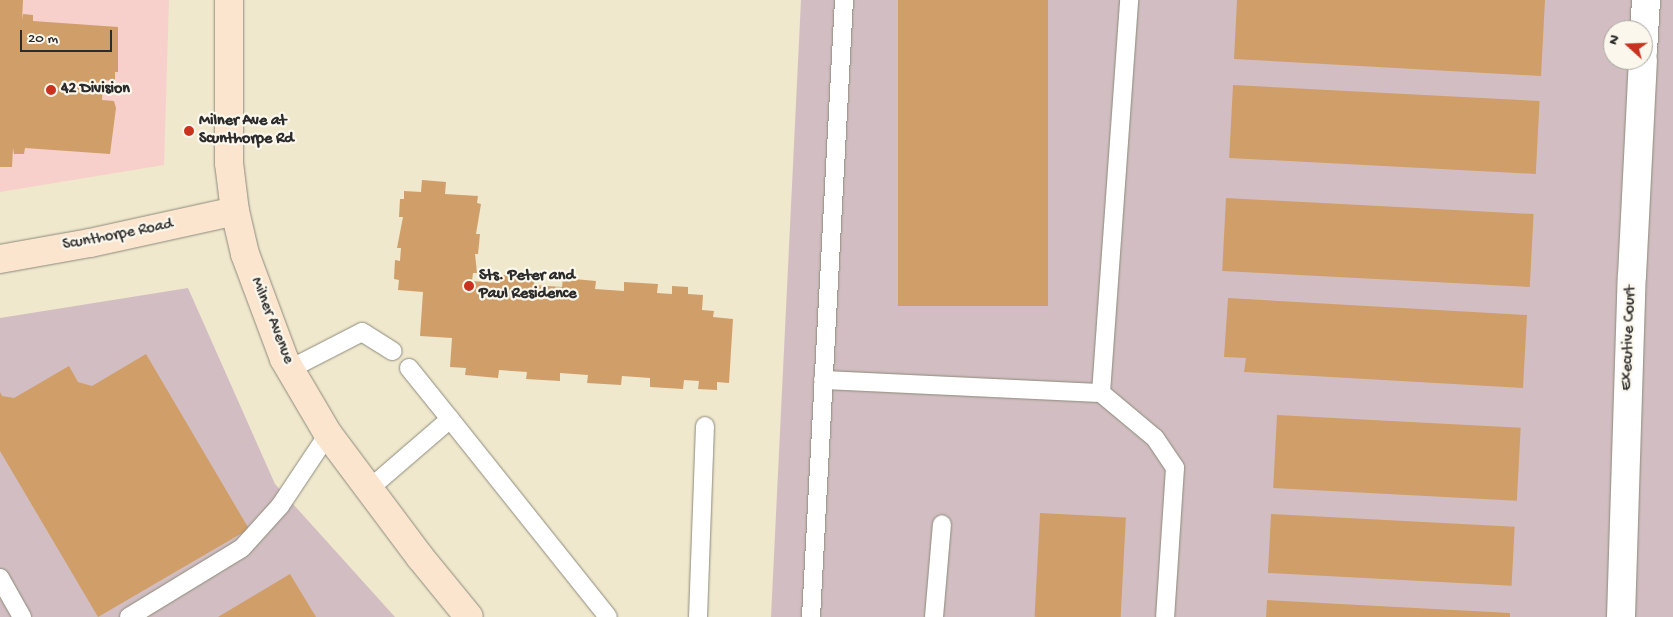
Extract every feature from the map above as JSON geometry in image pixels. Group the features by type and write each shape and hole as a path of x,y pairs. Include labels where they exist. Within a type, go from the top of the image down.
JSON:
{"main road":[{"name":"Milner Avenue","path":"229,0 229,163 235,211 245,254 290,369 328,434 469,617"},
{"name":"Scunthorpe Road","path":"0,258 90,243 235,211"}],"street":[{"path":"1645,20 1646,0"},
{"name":"Executive Court","path":"1621,617 1631,286 1642,70"}],"lane":[{"path":"811,617 844,0"},
{"path":"1101,393 1128,0"},
{"path":"290,369 362,332 393,351"},
{"path":"409,368 608,617"},
{"path":"823,380 1101,393 1155,438 1175,468 1165,617"},
{"path":"369,489 450,419"},
{"path":"698,617 705,426"},
{"path":"129,617 242,548 280,506 328,434"},
{"path":"934,617 942,524"},
{"path":"0,578 22,617"}],"shaded area":[{"path":"0,0 169,0 164,165 0,192"},
{"path":"801,0 1673,0 1673,617 771,617"},
{"path":"188,288 275,484 395,617 0,617 0,318"}],"building":[{"name":"42 Division","path":"0,0 23,0 22,20 23,14 33,15 33,21 118,27 118,72 115,72 115,81 103,80 102,100 114,101 116,108 110,154 25,148 24,154 14,154 13,148 12,167 0,167"},
{"path":"898,0 1048,0 1048,306 898,306"},
{"path":"1237,0 1545,0 1541,76 1234,59"},
{"path":"1233,85 1540,101 1536,174 1229,158"},
{"name":"Sts. Peter and Paul Residence","path":"422,180 446,182 445,194 478,196 477,203 481,204 476,234 480,234 478,254 475,254 477,273 473,273 472,281 500,283 501,275 535,277 534,285 562,287 563,278 596,281 595,289 624,291 624,282 658,284 657,293 672,294 672,286 688,287 688,294 703,295 702,310 714,311 713,317 733,319 729,383 717,382 717,390 698,389 699,381 684,380 683,389 650,387 650,378 622,376 621,385 587,383 588,375 560,373 560,381 526,379 527,372 499,370 498,378 465,375 466,368 450,367 452,338 420,336 423,292 398,290 399,280 394,279 395,260 400,261 401,248 397,248 403,217 399,217 400,199 404,199 404,191 421,192"},
{"path":"1226,198 1534,214 1530,287 1222,271"},
{"path":"1228,298 1527,315 1523,388 1244,372 1246,358 1224,357"},
{"path":"146,354 249,529 98,617 0,451 0,392 2,396 14,398 69,366 78,382 92,386"},
{"path":"1277,415 1521,428 1517,501 1273,488"},
{"path":"1040,513 1126,518 1121,617 1035,617"},
{"path":"1271,514 1515,527 1512,586 1268,573"},
{"path":"290,574 316,617 218,617"},
{"path":"1267,600 1510,613 1510,617 1266,617"}],"place":[{"name":"42 Division","path":"51,90"},
{"name":"Milner Ave at Scunthorpe Rd","path":"189,131"},
{"name":"Sts. Peter and Paul Residence","path":"469,286"}]}
